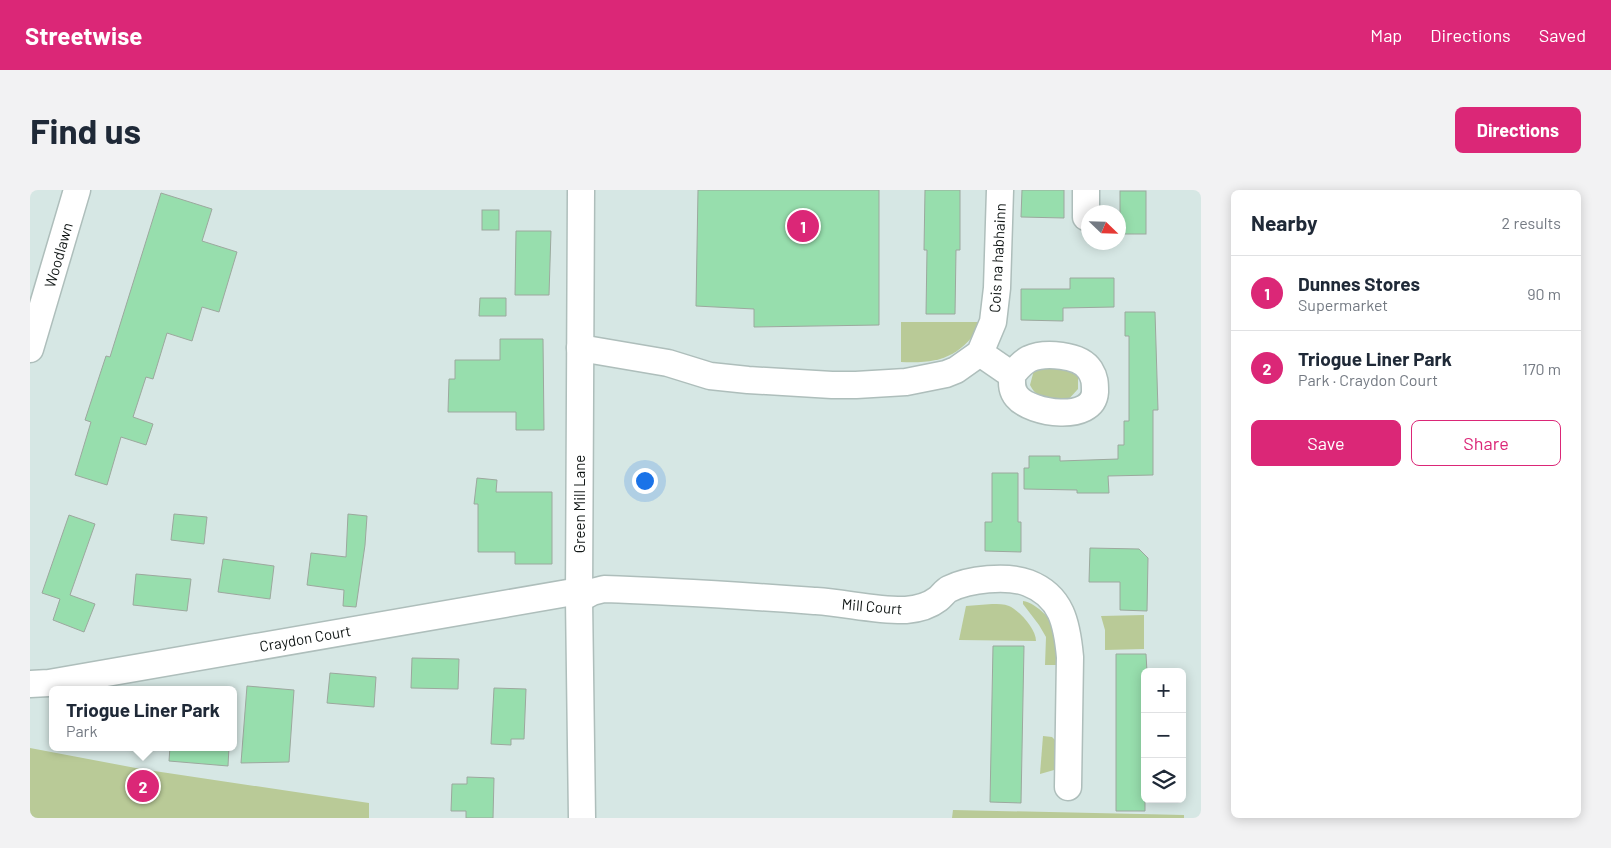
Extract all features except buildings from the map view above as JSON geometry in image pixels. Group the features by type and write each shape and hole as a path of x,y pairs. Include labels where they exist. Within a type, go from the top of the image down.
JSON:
{"street":[{"name":"Woodlawn","path":"30,349 77,190"},
{"name":"Green Mill Lane","path":"582,190 579,595 582,818"},
{"name":"Cois na habhainn","path":"980,353 990,334 996,311 1000,190"},
{"path":"1086,190 1086,205"},
{"path":"580,348 668,363 710,376 748,380 832,385 906,382 935,378 956,370 980,353 1012,375"},
{"name":"Mill Court","path":"579,595 604,589 686,591 840,603 896,610 930,605 947,590 966,582 1013,580 1027,583 1044,592 1057,604 1064,620 1068,638 1070,657 1068,787"},
{"name":"Craydon Court","path":"30,684 49,683 579,595"}],"green space":[{"path":"901,322 983,322 967,343 949,355 928,361 901,362"},
{"path":"1048,366 1070,367 1078,376 1078,389 1066,402 1041,397 1030,385 1034,370"},
{"path":"1023,601 1045,614 1054,626 1060,644 1057,665 1045,665 1046,637 1023,604"},
{"path":"1007,605 1018,612 1027,621 1036,641 959,640 966,606"},
{"path":"1144,615 1144,649 1105,650 1105,630 1101,616"},
{"path":"1043,736 1052,737 1057,742 1057,755 1054,770 1040,774"},
{"path":"30,748 141,769 369,803 369,818 30,818"},
{"path":"953,810 1184,815 1184,818 952,818"}],"place":[{"name":"Dunnes Stores","path":"803,226"},
{"name":"Triogue Liner Park","path":"143,786"}]}
